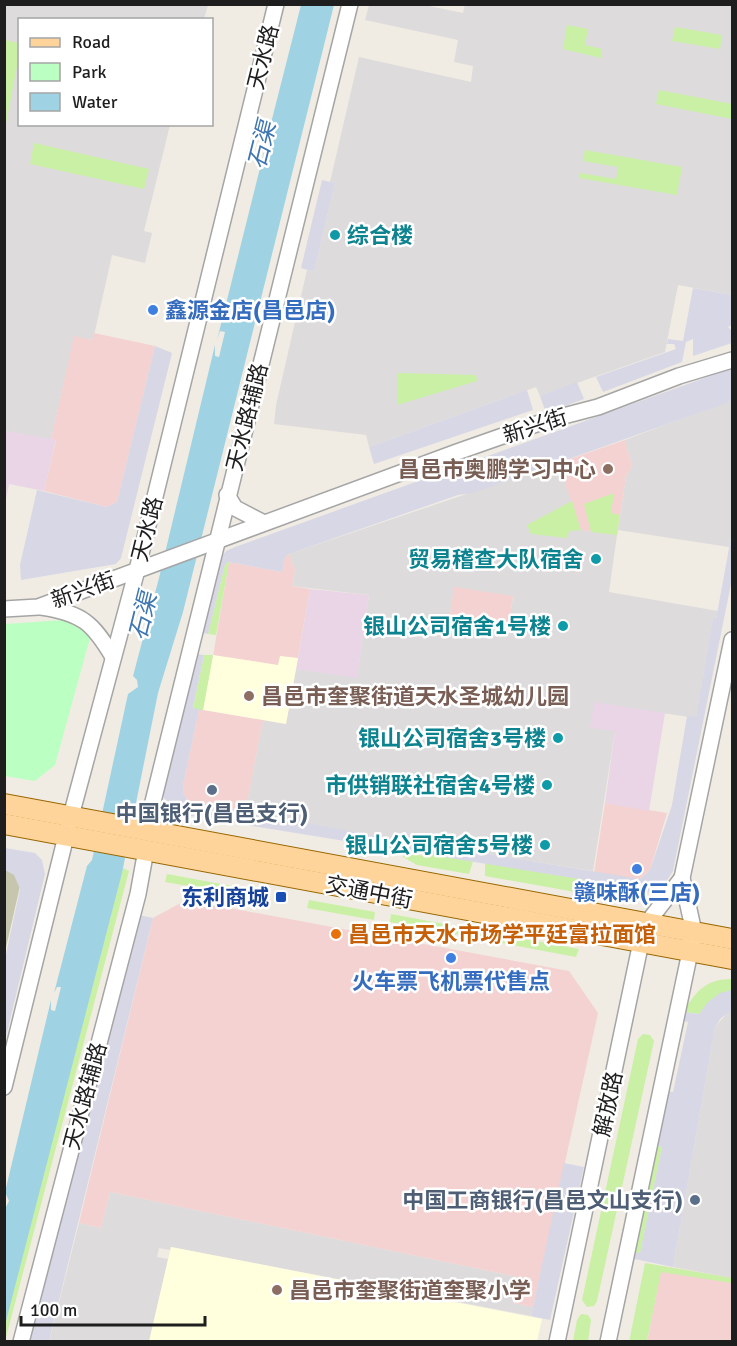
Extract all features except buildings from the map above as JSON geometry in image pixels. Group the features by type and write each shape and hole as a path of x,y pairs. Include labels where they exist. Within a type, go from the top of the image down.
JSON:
{"main road":[{"name":"交通中街","path":"4,804 68,826 90,840 732,960"},
{"name":"交通中街","path":"4,824 68,826 93,820 732,939"}],"street":[{"name":"天水路","path":"4,1087 68,826 137,570 276,4"},
{"name":"天水路辅路","path":"140,829 211,542 227,495 350,4"},
{"name":"新兴街","path":"4,609 38,607 262,522 357,490 457,452 548,420 598,407 679,376 732,360"},
{"path":"227,495 235,508 262,522"},
{"path":"38,607 57,609 85,620 99,633 113,657"},
{"name":"解放路","path":"608,1341 694,932 682,878 732,640"},
{"name":"天水路辅路","path":"21,1341 138,894 138,849"},
{"name":"解放路","path":"556,1341 641,942 647,923 682,878"}],"shaded area":[{"path":"465,4 732,5 732,295 678,285 665,352 540,396 536,387 369,447 366,435 274,424 276,405 307,270 314,272 335,183 330,182 359,57 471,82 473,66 454,62 458,40 365,20 369,5 424,5 463,13"},
{"path":"4,5 208,5 204,18 18,18 18,126 170,126 144,231 152,233 145,263 112,255 93,340 74,337 51,440 5,431"},
{"path":"322,180 335,183 314,272 301,268"},
{"path":"693,288 732,295 732,325 728,327 732,331 732,343 693,356 693,339 686,342 682,362 603,392 596,377 676,349 674,344 667,344 668,339 683,341"},
{"path":"94,333 155,346 117,502 107,507 44,491 56,441 51,440 74,336 92,340"},
{"path":"155,346 172,353 121,558 116,564 21,580 20,565 37,490 107,507 117,502"},
{"path":"732,368 732,400 721,405 473,493 458,495 289,554 285,557 282,572 229,562 225,564 208,634 202,633 218,561 226,551"},
{"path":"577,382 584,399 546,413 540,396"},
{"path":"527,390 533,410 374,464 369,447"},
{"path":"732,400 732,532 729,547 618,530 626,477 632,466 625,440"},
{"path":"5,431 56,440 44,491 9,484 5,504"},
{"path":"625,440 632,466 626,477 617,535 581,530 558,463"},
{"path":"558,463 581,530 617,535 609,592 718,611 716,619 713,619 696,718 594,703 615,731 593,871 476,852 475,854 245,813 263,720 286,724 296,669 357,677 369,595 292,586 295,570 289,554","holes":["454,588 513,597 508,630 449,621"]},
{"path":"732,532 732,579 673,871 666,882 656,890 636,893 628,887 179,814 164,798 163,785 197,654 204,655 193,708 199,709 183,786 183,793 188,801 474,854 476,852 640,879 650,870 672,805 687,716 696,717 713,618 716,619"},
{"path":"289,554 295,570 292,586 310,589 286,724 263,720 245,813 188,801 183,793 183,786 199,709 204,709 229,562 282,572 285,557"},
{"path":"454,587 513,596 508,631 449,621"},
{"path":"310,589 369,595 357,678 296,669"},
{"name":"昌邑市奎聚街道天水圣城幼儿园","path":"213,655 278,665 280,656 298,658 286,724 203,710"},
{"path":"594,702 665,713 649,811 605,803 615,731 590,728"},
{"path":"605,803 667,813 650,870 640,879 594,873"},
{"path":"5,848 35,853 42,860 45,874 5,1041 5,959 20,889 14,875 5,870"},
{"path":"5,870 23,873 5,952"},
{"name":"东利商城","path":"186,900 569,971 598,1013 533,1307 513,1303 518,1277 110,1192 101,1228 79,1223 153,918"},
{"path":"139,915 153,918 49,1341 28,1342"},
{"path":"732,990 732,1010 721,1018 715,1027 673,1267 630,1258 631,1252 640,1253 662,1147 654,1145 665,1091 673,1092 688,1022 681,1020 683,1012 699,1014 708,1002 720,993"},
{"path":"732,1010 732,1278 673,1267 715,1027"},
{"path":"564,1163 584,1167 550,1320 531,1316"},
{"path":"110,1192 518,1277 513,1303 533,1307 531,1316 171,1247 170,1250 159,1248 157,1257 168,1259 149,1341 49,1342 79,1223 101,1228"},
{"name":"昌邑市奎聚街道奎聚小学","path":"171,1247 542,1319 537,1341 149,1342"},
{"path":"662,1266 732,1278 732,1341 647,1342"}],"green space":[{"path":"567,25 588,29 585,45 602,49 601,58 563,49"},
{"path":"675,27 722,35 720,49 672,41"},
{"path":"5,40 18,43 18,61 5,129"},
{"path":"659,90 732,104 732,119 656,104"},
{"path":"34,143 149,169 144,189 30,164"},
{"path":"585,150 682,167 677,195 579,178 580,173 616,179 618,167 583,161"},
{"path":"398,373 476,375 477,381 397,405"},
{"path":"614,493 611,513 620,515 617,535 591,532 584,504"},
{"path":"572,501 581,530 569,531 567,538 531,534 527,525"},
{"path":"229,562 216,635 208,634 225,564"},
{"path":"462,616 509,623 508,631 462,624"},
{"path":"64,620 82,630 90,638 55,765 35,781 5,776 5,624"},
{"path":"204,655 213,655 203,710 193,709"},
{"path":"403,853 473,861 469,874 417,865 403,857"},
{"path":"485,863 628,887 626,901 485,876"},
{"path":"123,868 129,871 5,1341 5,1321"},
{"path":"167,874 264,892 263,899 165,882"},
{"path":"309,900 375,912 374,920 307,908"},
{"path":"391,914 579,949 576,957 390,922"},
{"path":"732,979 732,990 714,999 699,1014 683,1012 693,998 708,984"},
{"path":"643,1034 650,1035 654,1041 597,1301 594,1306 587,1307 582,1300 638,1039"},
{"path":"654,1145 662,1147 640,1254 631,1252"},
{"path":"645,1263 732,1278 732,1283 661,1272 647,1341 629,1342"},
{"path":"581,1314 588,1315 591,1320 588,1341 573,1341 577,1320"}],"water":[{"path":"301,5 334,5 183,612 158,693 122,873 5,1325 4,1211 9,1201 5,1192 51,1000 51,1010 55,1011 61,987 57,987 54,993 87,866 92,860 128,694 138,687 137,680 133,676 215,345 215,356 219,357 225,332 220,331 217,340 264,152 270,153 276,124 271,123"}],"place":[{"name":"综合楼","path":"335,235"},
{"name":"鑫源金店(昌邑店)","path":"153,310"},
{"name":"昌邑市奥鹏学习中心","path":"608,469"},
{"name":"贸易稽查大队宿舍","path":"596,559"},
{"name":"银山公司宿舍1号楼","path":"563,626"},
{"name":"昌邑市奎聚街道天水圣城幼儿园","path":"249,696"},
{"name":"银山公司宿舍3号楼","path":"558,738"},
{"name":"市供销联社宿舍4号楼","path":"547,785"},
{"name":"中国银行(昌邑支行)","path":"212,790"},
{"name":"银山公司宿舍5号楼","path":"545,845"},
{"name":"赣味酥(三店)","path":"637,869"},
{"name":"东利商城","path":"281,897"},
{"name":"昌邑市天水市场学平廷富拉面馆","path":"336,934"},
{"name":"火车票飞机票代售点","path":"451,958"},
{"name":"中国工商银行(昌邑文山支行)","path":"695,1200"},
{"name":"昌邑市奎聚街道奎聚小学","path":"277,1290"}],"water label":[{"name":"石渠","path":"262,145"},
{"name":"石渠","path":"143,616"}]}
